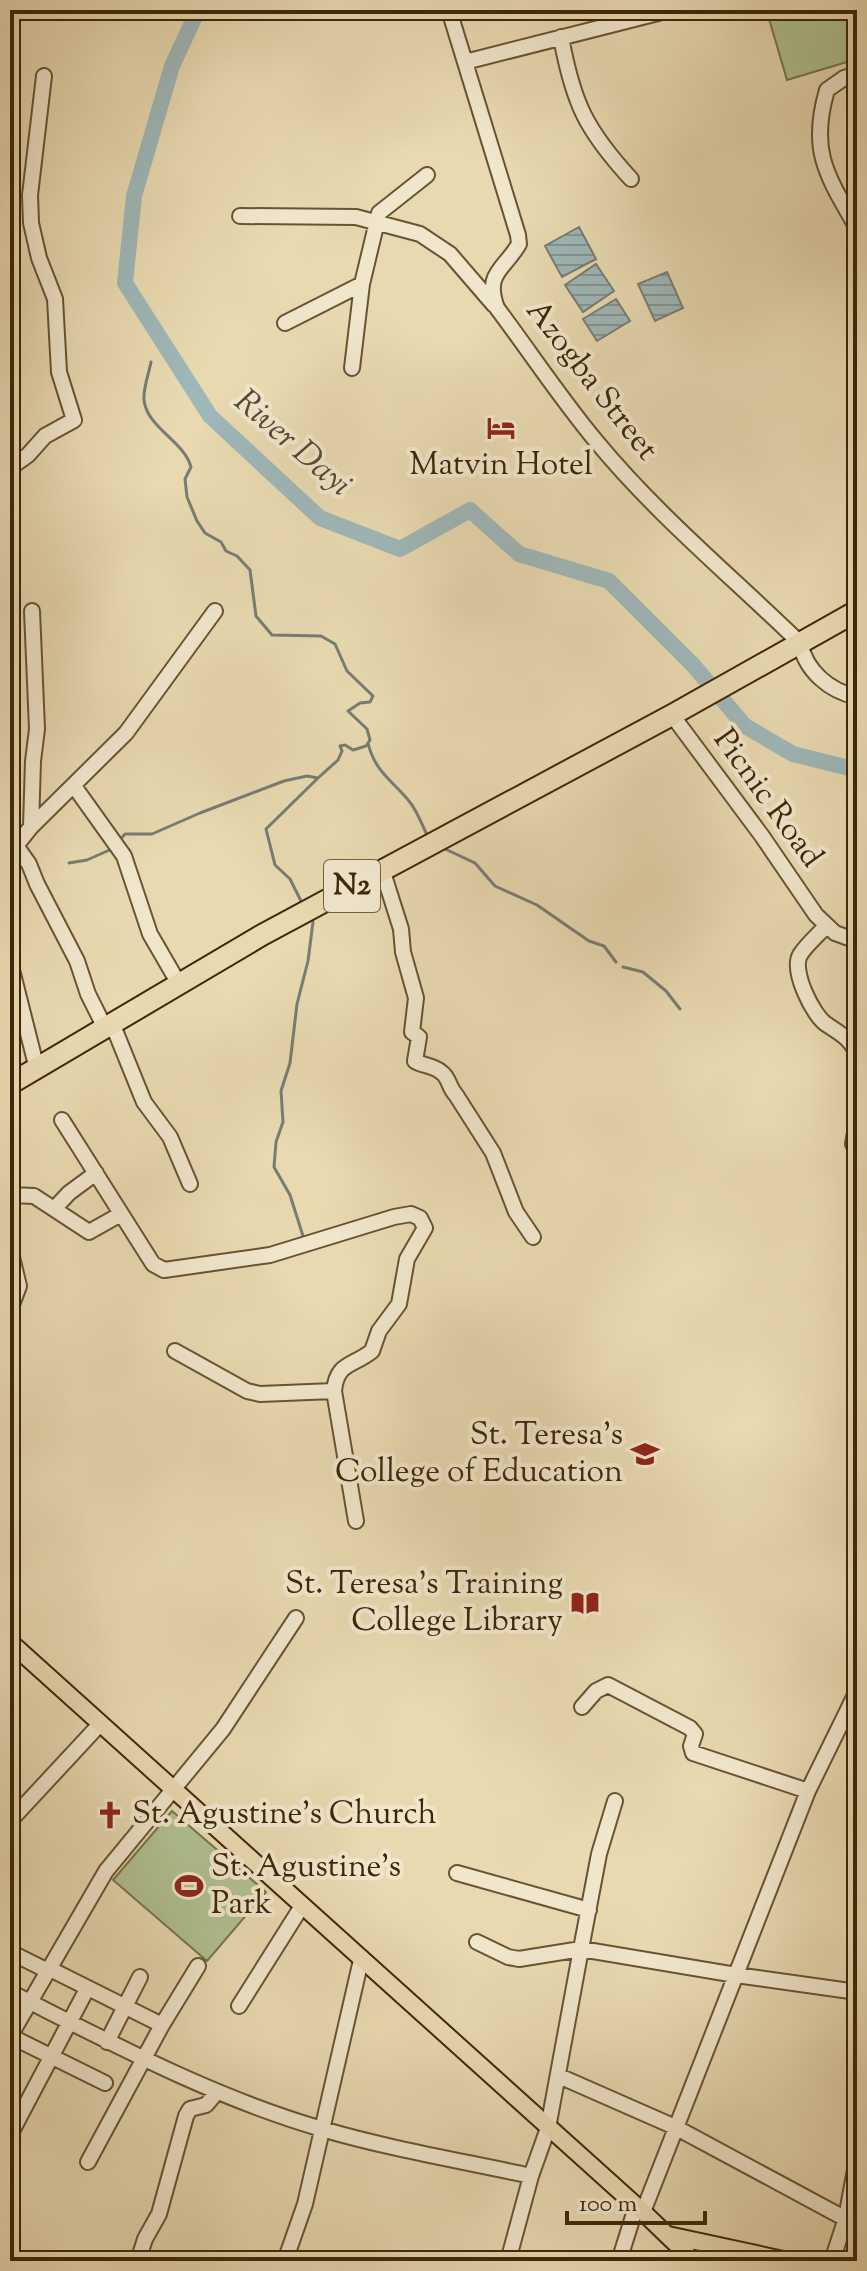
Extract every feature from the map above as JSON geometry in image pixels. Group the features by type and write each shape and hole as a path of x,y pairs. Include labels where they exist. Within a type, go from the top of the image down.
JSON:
{"highway":[{"name":"N2","path":"10,1084 382,869 672,715 857,611"}],"main road":[{"path":"10,1642 694,2261"},
{"path":"666,2234 788,2261"}],"street":[{"name":"Azogba Street","path":"449,10 518,235 519,244 497,270 492,282 492,296 497,308 596,441 675,527 800,643 802,655 812,671 836,691 857,697"},
{"path":"465,62 561,37 614,17 670,10"},
{"path":"561,37 567,74 592,133 631,179"},
{"path":"857,74 844,78 827,90 818,141 822,161 857,228"},
{"path":"10,468 28,455 45,436 74,420 59,372 55,299 39,258 31,223 30,195 44,76"},
{"path":"352,368 362,284 382,209 427,175"},
{"path":"240,216 356,217 420,234 450,254 497,308"},
{"path":"285,323 362,284"},
{"path":"31,827 37,729 32,611"},
{"path":"190,1184 170,1137 144,1102 109,1025 88,994 77,961 29,864 14,850 31,827 126,733 215,611"},
{"name":"Picnic Road","path":"672,715 826,926 857,941"},
{"path":"74,786 124,856 150,934 179,984"},
{"path":"382,869 399,921 403,952 416,998 412,1032 419,1037 415,1061 446,1075 448,1087 493,1153 516,1212 533,1237"},
{"path":"826,926 800,955 798,970 814,1011 824,1023 842,1033 857,1055"},
{"path":"10,962 37,1069"},
{"path":"62,1120 153,1264 164,1270 259,1258 394,1217 411,1214 420,1218 425,1228 407,1259 399,1304 379,1331 372,1351 339,1371 334,1391 356,1521"},
{"path":"857,1121 853,1144 857,1150"},
{"path":"54,1209 96,1173"},
{"path":"10,1182 11,1253 19,1286 10,1310"},
{"path":"10,1195 34,1196 89,1232 121,1214"},
{"path":"175,1351 247,1391 260,1394 334,1391"},
{"path":"105,2083 10,2036 106,1871 223,1729 296,1618"},
{"path":"582,1707 596,1691 608,1685 690,1728 695,1734 691,1746 693,1753 808,1791"},
{"path":"619,2261 808,1791 857,1691"},
{"path":"10,1821 101,1723"},
{"path":"508,2261 531,2176 548,2128 599,1854 615,1801"},
{"path":"457,1873 589,1910"},
{"path":"239,2006 302,1906"},
{"path":"477,1942 519,1959 581,1949 857,1992"},
{"path":"10,1952 162,2025"},
{"path":"285,2261 305,2204 324,2130 361,1960"},
{"path":"88,2162 162,2025 198,1966"},
{"path":"107,2042 140,1977"},
{"path":"10,2135 87,1989"},
{"path":"10,1992 143,2060 217,2092 324,2130 531,2176"},
{"path":"559,2076 675,2127 851,2222"},
{"path":"138,2261 145,2239 159,2214 186,2116 190,2109 211,2102 217,2092"},
{"path":"832,2261 851,2222 857,2162"}],"green space":[{"path":"857,10 857,59 787,80 767,12"},
{"name":"St. Agustine's Park","path":"172,1811 266,1892 207,1961 113,1880"}],"water":[{"path":"579,227 596,259 562,277 545,246"},
{"path":"596,264 614,291 583,312 565,285"},
{"path":"667,272 683,308 655,321 638,284"},
{"path":"616,299 630,321 597,341 583,319"}],"waterway":[{"name":"River Dayi","path":"198,10 172,66 134,196 125,283 210,416 320,518 400,549 470,510 519,554 609,581 693,665 745,726 793,754 857,770"},
{"path":"118,842 125,834 152,834 284,781 307,776 318,778 338,760 342,751 340,746 345,745 353,750 366,746 370,740 367,729 348,711 360,703 370,702 373,696 347,671 335,644 321,636 272,635 256,616 250,570 237,556 226,551 221,542 205,533 197,521 187,497 185,479 191,467 181,450 152,419 144,400 151,362"},
{"path":"368,743 380,769 412,805 427,835"},
{"path":"303,905 290,879 275,865 266,829 318,778"},
{"path":"69,863 87,860 114,848"},
{"path":"443,848 475,863 495,886 537,905 589,941 604,946 616,962"},
{"path":"303,1236 290,1195 274,1167 276,1142 283,1122 281,1091 290,1063 297,1004 308,961 311,919"},
{"path":"623,967 643,972 666,991 680,1009"}],"place":[{"name":"Matvin Hotel","path":"501,428"},
{"name":"St. Teresa's College of Education","path":"645,1454"},
{"name":"St. Teresa's Training College Library","path":"585,1603"},
{"name":"St. Agustine's Church","path":"110,1815"},
{"name":"St. Agustine's Park","path":"189,1886"}]}
